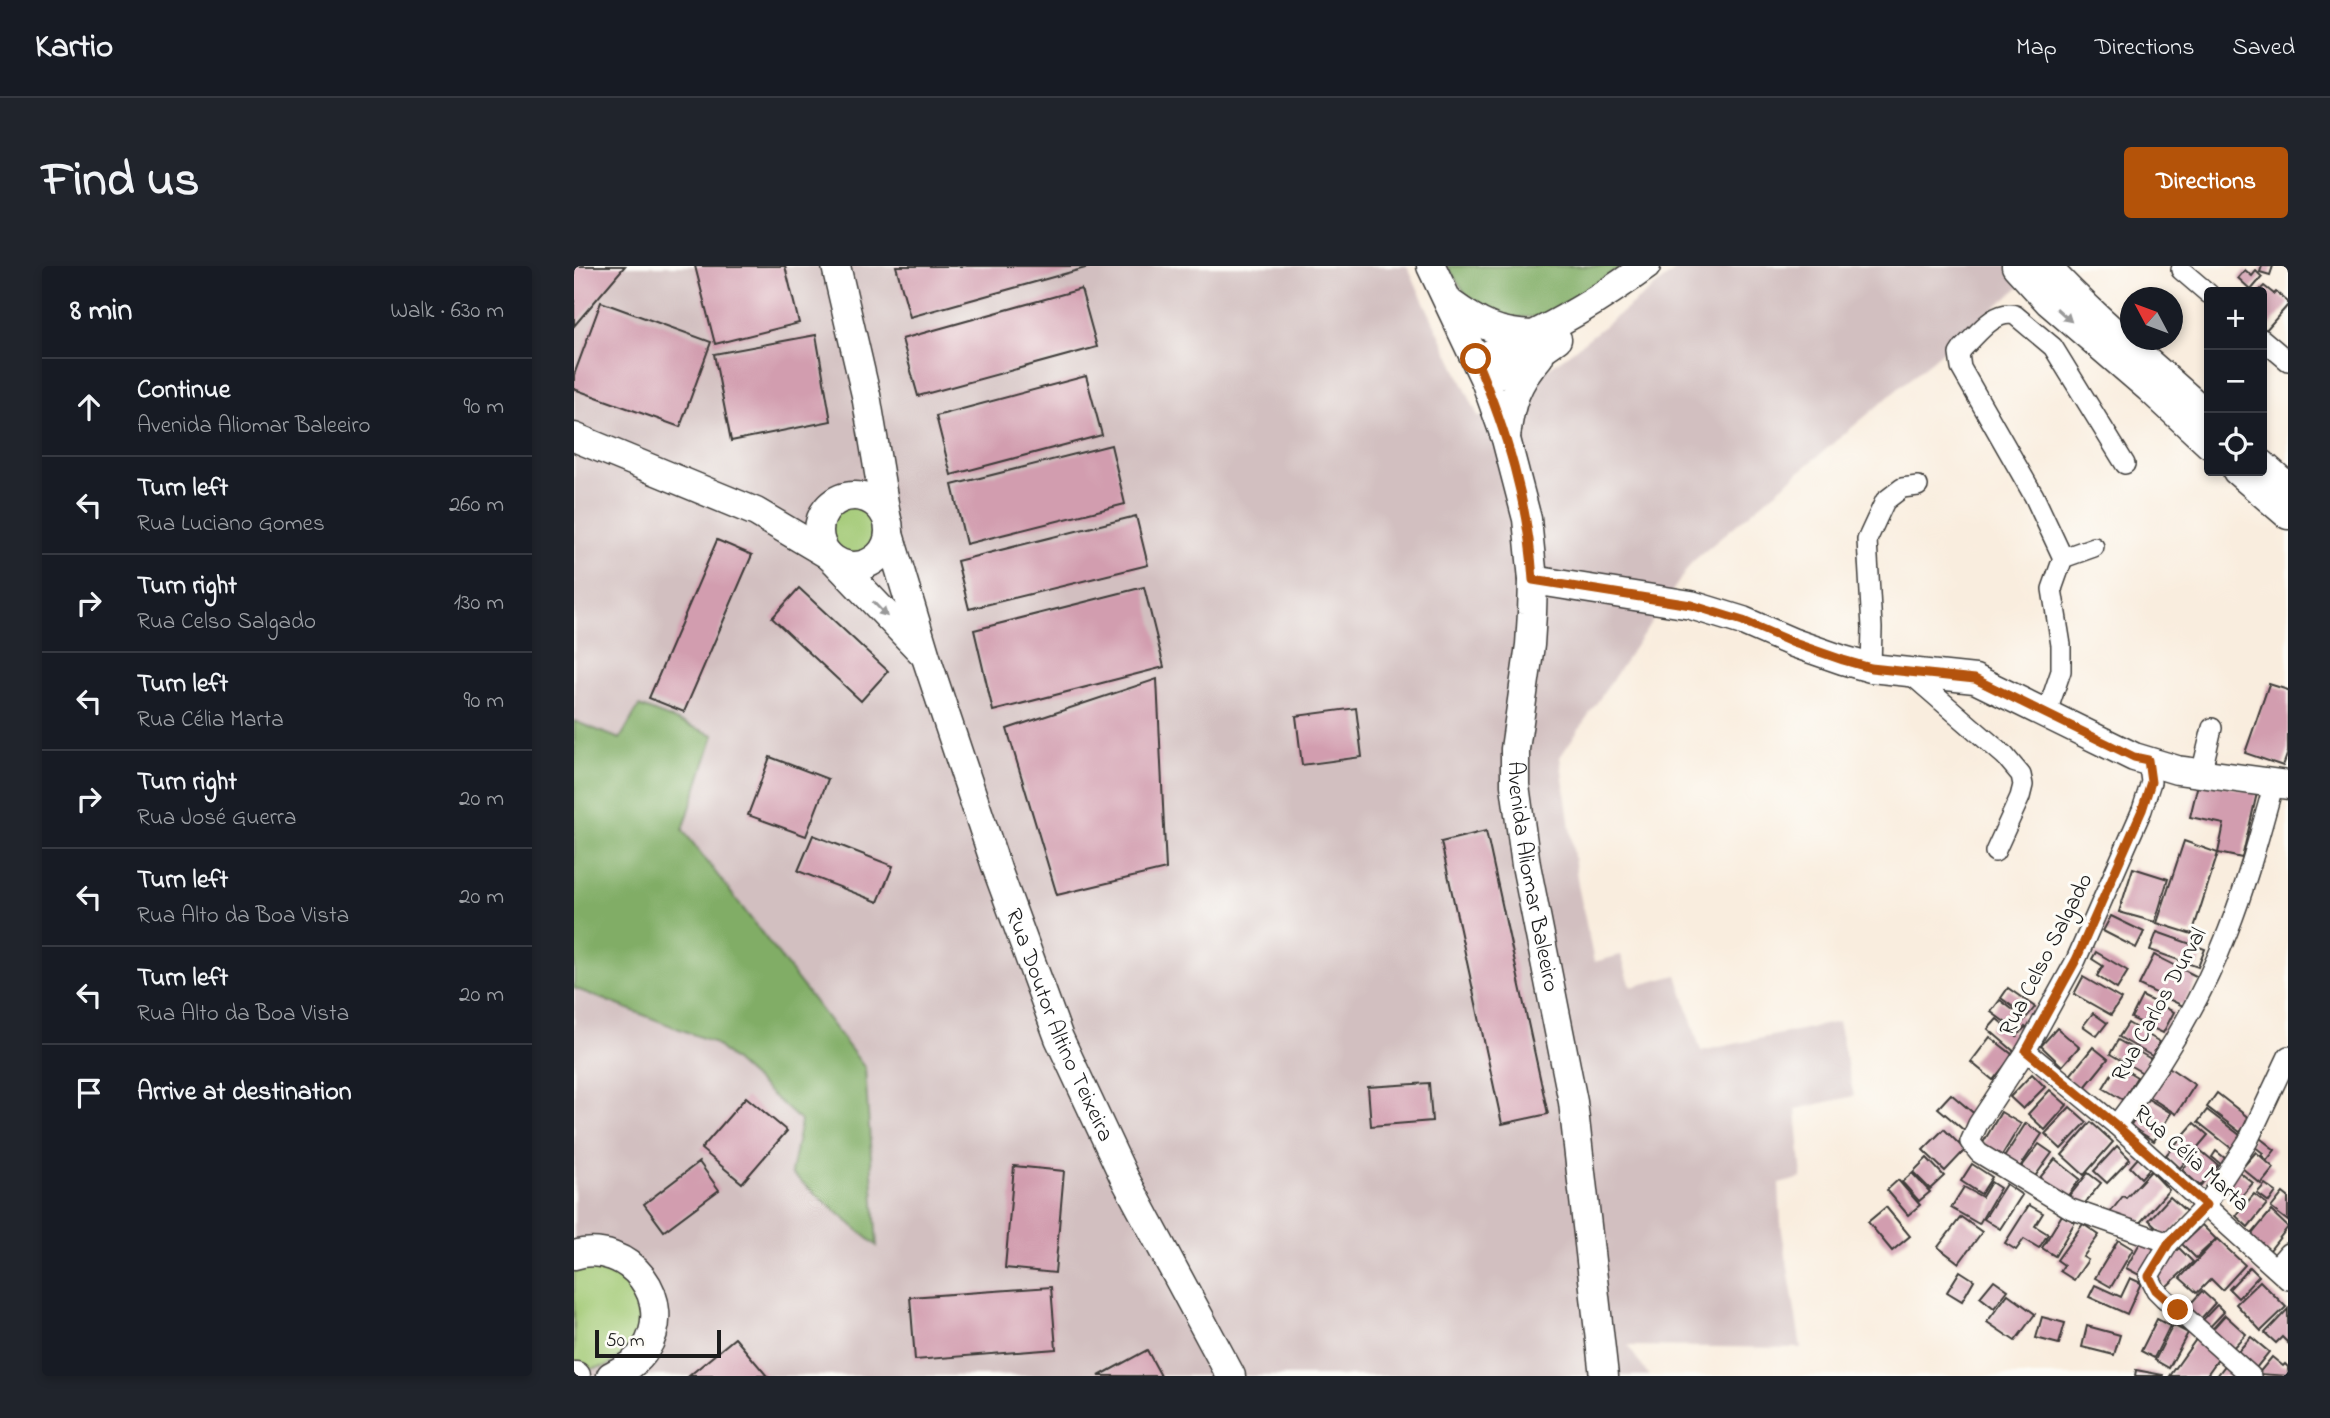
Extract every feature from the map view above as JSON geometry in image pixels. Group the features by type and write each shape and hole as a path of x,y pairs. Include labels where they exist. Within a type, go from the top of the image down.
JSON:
{"street":[{"name":"Rua Doutor Altino Teixeira","path":"836,266 866,395 887,525 926,657 1009,903 1059,1038 1124,1177 1231,1376"},
{"name":"Avenida Aliomar Baleeiro","path":"1431,266 1481,369 1506,439 1528,519 1533,580 1530,645 1515,749 1515,785 1526,865 1573,1102 1604,1376"},
{"path":"1481,369 1539,342 1646,266"},
{"path":"2016,266 2049,302 2204,439"},
{"path":"2046,266 2129,348 2205,413"},
{"path":"2181,270 2204,290"},
{"path":"1450,303 1491,329 1539,342"},
{"path":"2046,715 2060,671 2061,645 2052,589 2063,558 2035,496 1961,368 1959,354 1963,348 1998,315 2015,315 2053,347 2125,464"},
{"path":"1506,439 1518,385 1539,342"},
{"path":"2267,343 2288,361"},
{"path":"574,437 756,512 844,565 868,563 878,556 885,546 887,525 880,507 863,496 834,504 756,512"},
{"path":"831,557 821,544 820,521 862,474 874,448"},
{"path":"2267,468 2288,487"},
{"path":"2243,476 2288,515"},
{"path":"1871,668 1872,628 1867,540 1885,501 1902,488 1918,486"},
{"path":"2063,558 2094,547"},
{"name":"Rua Doutor Altino Teixeira","path":"831,557 926,657"},
{"path":"1533,580 1716,611 1806,648 1871,668 1975,679 2134,757 2177,770 2281,784"},
{"path":"1908,672 2005,755 2021,775 2023,785 2020,797 1995,852"},
{"path":"2201,774 2212,728"},
{"name":"Rua Celso Salgado","path":"2148,760 2151,782 2142,810 2076,960 2026,1051 1970,1142 1985,1157 2071,1209 2169,1243"},
{"name":"Rua Carlos Durval","path":"2116,1125 2150,1082 2207,978 2228,932 2281,784"},
{"name":"Rua Célia Marta","path":"2026,1051 2116,1125 2206,1205 2284,1267"},
{"path":"2251,1376 2156,1290 2149,1276 2169,1243 2206,1205 2248,1141 2288,1056"},
{"path":"582,1250 620,1258 638,1270 650,1288 656,1309 654,1331 645,1351 630,1366 611,1376"}],"shaded area":[{"path":"574,266 1407,266 1479,418 1571,352 1681,266 2044,266 1692,562 1560,757 1578,885 1594,962 1621,955 1631,987 1677,975 1701,1051 1838,1022 1854,1096 1796,1109 1802,1178 1779,1184 1781,1225 1801,1348 1628,1346 1649,1376 574,1376"}],"green space":[{"path":"1447,266 1622,266 1580,295 1541,317 1499,318 1466,295"},
{"path":"854,505 871,513 879,530 871,547 854,555 837,547 829,530 837,513"},
{"path":"639,706 714,735 683,830 865,1068 877,1246 791,1173 801,1121 713,1042 574,988 574,721 620,739"},
{"path":"596,1262 629,1276 645,1309 637,1344 607,1366 589,1369 574,1365 574,1265"}],"building":[{"path":"574,266 625,266 574,326"},
{"path":"695,266 785,266 799,323 715,344"},
{"path":"896,266 1089,266 1089,267 910,317"},
{"path":"2262,266 2273,266 2270,275 2260,272"},
{"path":"2245,270 2252,276 2256,271 2262,277 2254,287 2248,287 2238,278"},
{"path":"2267,288 2274,294 2276,292 2288,305 2267,329"},
{"path":"1081,289 1097,347 918,396 902,339"},
{"path":"601,302 711,342 680,427 574,389 574,375"},
{"path":"816,335 831,421 731,441 714,354"},
{"path":"1086,376 1102,435 951,475 936,416"},
{"path":"1111,445 1125,504 966,544 952,485"},
{"path":"1136,516 1148,565 969,609 957,561"},
{"path":"717,540 752,555 684,712 649,698"},
{"path":"1144,587 1164,667 993,711 974,630"},
{"path":"799,588 888,671 861,701 772,618"},
{"path":"1157,679 1166,869 1057,895 1007,729"},
{"path":"2269,684 2288,690 2288,752 2283,766 2245,753"},
{"path":"1356,708 1362,757 1302,765 1296,716"},
{"path":"770,757 828,779 806,836 748,815"},
{"path":"2199,780 2257,793 2242,858 2218,853 2224,824 2190,817"},
{"path":"1486,831 1548,1114 1502,1124 1441,842"},
{"path":"813,835 893,866 878,902 798,871"},
{"path":"2184,841 2218,853 2192,934 2157,923"},
{"path":"2133,868 2168,879 2155,922 2119,912"},
{"path":"2111,916 2144,932 2136,948 2103,931"},
{"path":"2157,932 2205,949 2198,967 2150,950"},
{"path":"2096,952 2128,971 2117,989 2097,976 2103,966 2092,959"},
{"path":"2154,955 2198,977 2183,1006 2139,985"},
{"path":"2083,977 2121,999 2111,1015 2074,994"},
{"path":"2008,988 2035,1007 2027,1017 2001,998"},
{"path":"2142,996 2174,1012 2163,1033 2131,1018"},
{"path":"2000,1000 2025,1019 2016,1030 1991,1012"},
{"path":"2093,1013 2107,1023 2097,1036 2083,1026"},
{"path":"1997,1019 2017,1036 2025,1027 2033,1034 2016,1053 1988,1029"},
{"path":"2128,1023 2160,1042 2152,1056 2119,1037"},
{"path":"2057,1028 2079,1047 2062,1066 2041,1046"},
{"path":"1990,1037 2013,1055 1993,1080 1971,1062"},
{"path":"2118,1040 2151,1059 2143,1073 2110,1054"},
{"path":"2093,1047 2108,1059 2082,1091 2067,1079"},
{"path":"2117,1065 2137,1077 2123,1100 2103,1088"},
{"path":"2167,1066 2195,1085 2176,1114 2148,1096"},
{"path":"2032,1074 2045,1087 2023,1109 2010,1097"},
{"path":"1429,1083 1432,1121 1371,1126 1368,1087"},
{"path":"2050,1090 2067,1105 2045,1130 2028,1114"},
{"path":"2217,1093 2250,1119 2240,1132 2207,1107"},
{"path":"1951,1094 1978,1117 1966,1132 1938,1108"},
{"path":"746,1097 787,1131 742,1183 701,1149"},
{"path":"2148,1099 2171,1113 2154,1141 2130,1126"},
{"path":"2070,1107 2087,1122 2061,1149 2045,1134"},
{"path":"2207,1110 2241,1136 2231,1148 2198,1122"},
{"path":"2001,1112 2021,1124 1999,1160 1980,1148"},
{"path":"2091,1122 2113,1142 2084,1175 2062,1155"},
{"path":"2026,1123 2042,1134 2018,1170 2003,1159"},
{"path":"2194,1123 2208,1135 2180,1168 2166,1155"},
{"path":"1944,1129 1965,1150 1945,1171 1923,1150"},
{"path":"2256,1135 2275,1150 2267,1160 2261,1155 2263,1153 2250,1143"},
{"path":"2039,1144 2052,1153 2033,1179 2020,1169"},
{"path":"2117,1146 2130,1159 2107,1183 2094,1171"},
{"path":"2200,1150 2218,1165 2200,1186 2182,1170"},
{"path":"2216,1151 2226,1159 2222,1165 2212,1157"},
{"path":"2256,1152 2274,1168 2261,1184 2242,1168"},
{"path":"1927,1158 1944,1176 1930,1189 1913,1172"},
{"path":"2138,1158 2150,1168 2141,1178 2130,1167"},
{"path":"2055,1159 2080,1179 2064,1201 2038,1180"},
{"path":"699,1162 719,1190 664,1231 644,1204"},
{"path":"1972,1164 1992,1177 1981,1194 1961,1181"},
{"path":"1014,1166 1064,1171 1055,1273 1005,1268"},
{"path":"2237,1170 2253,1183 2241,1197 2226,1185"},
{"path":"2151,1171 2169,1190 2137,1226 2109,1214 2123,1196 2126,1198"},
{"path":"1912,1173 1930,1192 1919,1201 1902,1182"},
{"path":"2088,1173 2101,1183 2081,1208 2068,1198"},
{"path":"1898,1180 1920,1205 1908,1215 1887,1190"},
{"path":"1991,1182 2000,1188 1979,1224 1951,1208 1964,1187 1982,1197"},
{"path":"2006,1184 2022,1195 2000,1229 1984,1219"},
{"path":"2265,1184 2276,1192 2269,1202 2257,1193"},
{"path":"2283,1193 2288,1197 2288,1221 2271,1208"},
{"path":"2254,1194 2267,1204 2248,1227 2236,1216"},
{"path":"2170,1197 2188,1213 2167,1237 2149,1220"},
{"path":"2029,1205 2043,1213 2035,1226 2048,1234 2039,1248 2024,1239 2016,1250 2005,1243"},
{"path":"1886,1207 1910,1236 1892,1251 1868,1222"},
{"path":"2271,1211 2288,1227 2266,1255 2247,1240"},
{"path":"2062,1215 2075,1222 2055,1256 2042,1248"},
{"path":"1961,1217 1982,1232 1959,1263 1938,1247"},
{"path":"2083,1224 2099,1235 2083,1257 2088,1260 2074,1280 2060,1271 2064,1265 2057,1260"},
{"path":"2202,1225 2216,1239 2196,1258 2182,1244"},
{"path":"2217,1239 2245,1265 2222,1290 2211,1279 2197,1293 2180,1278"},
{"path":"2118,1240 2133,1249 2111,1287 2095,1278"},
{"path":"2141,1241 2159,1251 2143,1277 2126,1268"},
{"path":"2179,1248 2193,1262 2166,1287 2152,1273"},
{"path":"2250,1267 2259,1276 2238,1298 2229,1289"},
{"path":"1960,1271 1974,1280 1962,1301 1947,1292"},
{"path":"2130,1278 2141,1283 2127,1314 2089,1297 2095,1285 2121,1297"},
{"path":"1994,1280 2008,1290 1994,1308 1980,1297"},
{"path":"2260,1281 2286,1307 2261,1331 2236,1304"},
{"path":"1051,1287 1056,1349 915,1360 910,1297"},
{"path":"2202,1291 2215,1303 2197,1323 2184,1311"},
{"path":"2008,1294 2035,1314 2015,1341 1987,1322"},
{"path":"2217,1305 2224,1312 2204,1333 2197,1326"},
{"path":"2288,1309 2288,1343 2282,1337 2276,1343 2265,1333"},
{"path":"2225,1315 2246,1334 2228,1353 2208,1334"},
{"path":"2042,1317 2065,1323 2059,1344 2036,1338"},
{"path":"2157,1319 2170,1326 2154,1358 2141,1351"},
{"path":"2173,1325 2188,1333 2169,1368 2155,1360"},
{"path":"2087,1326 2120,1335 2114,1355 2082,1347"},
{"path":"2251,1337 2269,1352 2252,1373 2233,1357"},
{"path":"735,1338 767,1376 689,1376"},
{"path":"2197,1338 2221,1355 2206,1376 2170,1376"},
{"path":"1147,1350 1161,1376 1099,1376"},
{"path":"2272,1357 2288,1367 2288,1376 2258,1374"},
{"path":"2227,1363 2244,1376 2217,1376"},
{"path":"2136,1370 2163,1375 2163,1376 2135,1376"}],"route":[{"path":"1476,359 1506,439 1528,519 1533,580 1716,611 1794,643 1871,668 1975,679 2134,757 2148,760 2151,782 2142,810 2076,960 2026,1051 2116,1125 2206,1205 2169,1243 2149,1276 2156,1290 2178,1310"}]}
